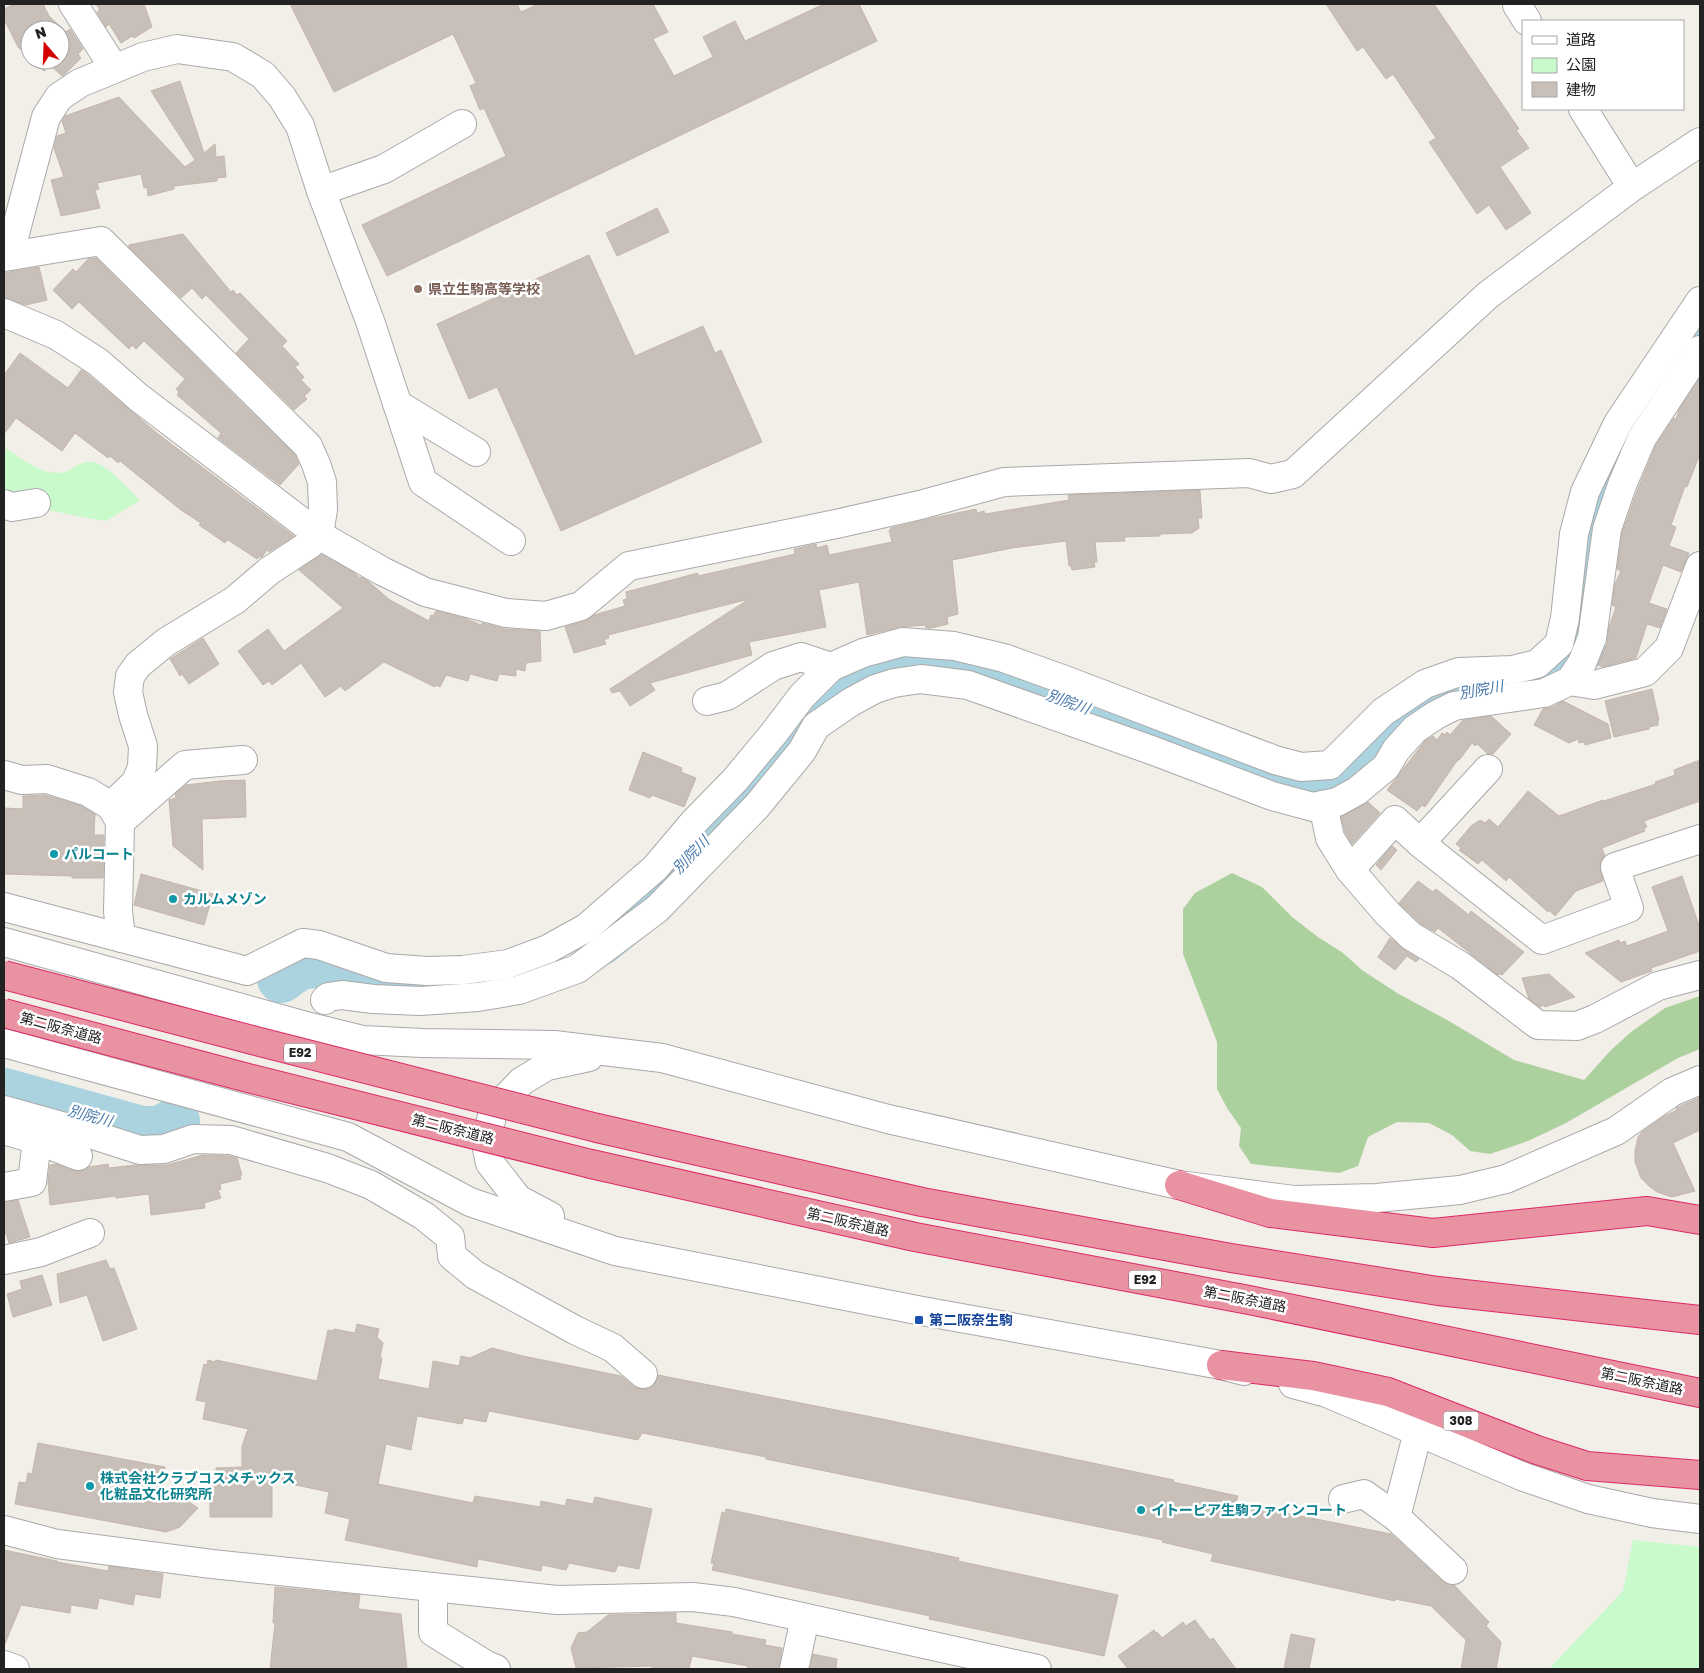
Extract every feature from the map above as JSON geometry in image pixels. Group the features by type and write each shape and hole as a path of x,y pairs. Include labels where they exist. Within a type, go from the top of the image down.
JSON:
{"highway":[{"name":"E92","path":"4,975 256,1042 597,1128 922,1202 1231,1258 1438,1291 1700,1320"},
{"name":"第二阪奈道路","path":"4,1012 248,1078 591,1164 914,1237 1250,1300 1700,1393"},
{"path":"1179,1185 1270,1213 1433,1233 1647,1212 1700,1220"},
{"name":"308","path":"1221,1365 1313,1376 1388,1392 1537,1450 1587,1466 1700,1475"}],"street":[{"path":"73,4 114,68"},
{"path":"121,938 118,911 115,814 136,782 142,767 144,746 133,715 128,692 130,676 138,665 166,642 235,600 269,571 310,544 319,535 323,509 322,482 308,446 101,241 7,257 46,117 59,98 80,83 114,68 143,57 177,49 233,57 263,75 282,97 300,126 321,192 370,321 423,482 512,541"},
{"path":"1584,110 1632,187"},
{"path":"321,192 384,169 462,124"},
{"path":"4,313 56,335 98,362 138,398 319,535 382,572 425,592 506,613 546,616 581,606 629,566 874,516 1004,482 1248,473 1271,479 1292,474 1488,295 1632,187 1700,142"},
{"path":"4,907 247,972 304,943 319,945 386,968 427,971 463,970 508,964 548,949 586,928 655,868 694,822 734,780 774,733 802,696 831,668 863,652 903,642 954,646 1004,658 1275,760 1301,767 1330,765 1383,712 1425,684 1459,672 1512,670 1537,664 1559,644 1565,618 1574,534 1585,492 1618,424 1700,301"},
{"path":"325,1000 328,997 342,995 373,1000 420,1001 478,997 519,990 576,968 657,909 757,806 802,751 816,726 851,702 875,689 894,683 921,679 968,685 1154,751 1272,796 1313,807 1337,802 1356,791 1386,767 1396,750 1415,729 1436,715 1454,706 1463,704 1544,694 1570,681 1582,663 1592,638 1607,529 1619,493 1642,438 1700,350"},
{"path":"397,404 476,452"},
{"path":"4,504 12,508 36,504"},
{"path":"1570,681 1594,684 1645,672 1669,648 1700,566"},
{"path":"707,701 727,696 773,666 792,660 802,658 831,668"},
{"path":"115,814 185,765 243,760"},
{"path":"1420,843 1488,769"},
{"path":"4,775 22,780 47,780 88,792 115,814"},
{"path":"1322,805 1330,838 1350,870 1388,914 1411,936 1461,966 1538,1025 1577,1026 1595,1019 1658,986 1700,975"},
{"path":"1350,870 1395,820 1420,843 1542,940 1629,908 1616,868 1700,839"},
{"path":"4,942 306,1026 364,1040 554,1045 662,1058 888,1119 1179,1185 1294,1200 1377,1198 1460,1190 1506,1179 1616,1130 1672,1092 1700,1080"},
{"path":"4,1043 348,1137 470,1202 615,1252 922,1311 1221,1365 1327,1393 1524,1477 1588,1499 1652,1513 1700,1520"},
{"path":"613,1052 547,1066 522,1081 493,1111 486,1144 490,1163 518,1199 615,1252"},
{"path":"4,1110 140,1150 164,1149 194,1139 231,1140 327,1168 370,1185 424,1216 450,1237 452,1256 475,1275 575,1330 613,1348 643,1374"},
{"path":"4,1130 37,1140 78,1156"},
{"path":"4,1187 32,1182 37,1140"},
{"path":"4,1260 41,1252 90,1233"},
{"path":"1396,1517 1418,1432"},
{"path":"1343,1499 1364,1494 1396,1517 1453,1570"},
{"path":"4,1530 57,1544 173,1559 557,1600 693,1597 734,1602 1037,1669"},
{"path":"433,1587 433,1632 486,1665 496,1669"},
{"path":"794,1669 805,1618"},
{"path":"4,1665 15,1669"}],"green space":[{"path":"4,447 37,468 52,473 64,472 87,462 99,464 115,476 140,500 106,521 4,501"},
{"path":"1232,873 1262,887 1292,917 1343,953 1362,970 1397,993 1449,1021 1514,1060 1584,1080 1611,1050 1631,1032 1665,1008 1700,996 1700,1049 1678,1058 1566,1123 1528,1141 1490,1154 1470,1151 1452,1135 1429,1123 1397,1122 1368,1137 1358,1166 1339,1173 1251,1164 1239,1146 1241,1128 1217,1089 1217,1042 1183,954 1183,909 1195,893"},
{"path":"1633,1540 1700,1547 1700,1669 1549,1669 1623,1591"}],"building":[{"path":"14,4 43,4 53,20 20,20 20,49 4,19 4,9"},
{"path":"96,4 144,4 152,27 134,38 132,36 121,43 109,24 106,27 97,12 100,10"},
{"path":"290,4 517,4 521,12 538,4 653,4 668,32 653,39 674,76 713,57 703,37 735,21 745,41 824,4 859,4 877,41 387,276 362,225 506,156 484,108 480,110 470,86 476,83 453,34 334,92"},
{"path":"1326,4 1434,4 1519,129 1516,130 1529,148 1500,167 1531,213 1506,230 1489,205 1477,214 1429,142 1436,138 1393,74 1386,79 1363,47 1357,51"},
{"path":"70,29 83,49 78,54 81,58 70,69"},
{"path":"55,70 69,70 65,74 62,76"},
{"path":"180,81 204,153 215,144 216,157 224,156 226,177 217,178 217,181 174,186 174,189 148,196 147,187 144,188 141,174 97,183 99,189 95,190 100,208 61,216 51,180 64,177 54,148 57,136 66,133 62,121 65,116 119,97 185,167 195,160 151,91"},
{"path":"657,208 669,232 617,256 606,233"},
{"path":"183,234 231,292 233,290 237,295 240,293 287,341 282,346 299,364 295,367 304,377 301,380 311,390 304,396 307,399 294,410 236,353 249,339 206,295 202,299 192,288 181,298 129,247 129,245"},
{"path":"589,255 635,356 703,326 715,353 721,350 762,442 561,531 497,387 469,399 437,324"},
{"path":"96,258 295,455 299,464 280,485 218,438 221,433 177,395 179,392 176,389 185,379 144,341 136,349 132,345 129,349 79,302 72,309 53,290 73,269 76,272 88,259"},
{"path":"39,267 47,300 26,305 4,298 4,273"},
{"path":"20,353 68,388 81,370 85,372 158,434 294,536 269,552 267,550 262,557 257,559 228,540 225,543 199,525 201,523 181,510 120,461 118,463 110,456 108,458 75,433 62,451 16,418 4,434 4,375"},
{"path":"1700,378 1700,454 1687,487 1685,486 1671,525 1676,527 1669,546 1689,553 1681,572 1663,565 1649,603 1667,609 1660,628 1647,624 1636,658 1602,667 1598,665 1607,644 1609,627 1616,607 1612,605 1615,584 1621,571 1617,569 1622,533 1656,445 1674,418 1676,419 1679,410"},
{"path":"1200,490 1202,518 1198,518 1199,528 1192,533 1124,537 1125,541 1095,542 1097,562 1094,562 1095,567 1072,570 1071,566 1069,566 1066,541 1012,548 952,560 958,614 947,617 948,624 931,628 926,628 925,625 899,627 867,635 859,582 819,590 826,627 749,642 752,655 650,683 655,690 630,706 620,691 612,693 610,689 749,599 608,635 609,638 604,640 606,644 574,653 565,627 585,621 594,615 625,606 623,600 627,599 626,592 698,573 698,576 795,554 794,549 816,544 817,548 827,545 829,555 892,542 889,530 891,528 933,518 976,509 977,513 984,511 985,514 1069,500 1068,495"},
{"path":"322,554 368,581 390,600 429,621 431,615 433,616 436,611 464,618 481,625 482,623 505,629 540,631 541,661 526,663 525,671 516,669 516,676 499,674 497,681 470,674 468,681 446,675 440,687 436,685 435,687 384,662 345,691 341,686 325,697 301,663 272,685 269,681 263,685 238,651 268,629 284,651 343,608 299,570"},
{"path":"203,638 219,664 189,684 182,674 180,676 170,659"},
{"path":"1652,689 1659,720 1658,725 1614,737 1605,701"},
{"path":"1563,701 1608,724 1611,738 1585,745 1584,742 1579,743 1578,739 1569,743 1534,725 1543,709"},
{"path":"1491,716 1511,734 1493,754 1488,754 1477,744 1475,746 1472,743 1425,807 1422,805 1417,811 1387,790 1425,741 1433,736 1437,740 1442,733 1445,735 1447,732 1450,735 1463,720"},
{"path":"643,752 682,768 681,772 696,778 684,807 652,795 650,798 629,790"},
{"path":"1700,760 1700,801 1644,821 1647,827 1644,828 1645,831 1602,848 1605,856 1600,864 1603,881 1576,891 1555,916 1509,877 1506,881 1482,860 1478,864 1459,850 1461,848 1456,844 1471,826 1480,820 1485,823 1489,819 1498,827 1528,791 1559,816 1656,784 1655,782 1675,775 1674,770"},
{"path":"245,780 246,817 202,819 203,870 173,846 169,800 176,798 175,794 186,785"},
{"path":"45,795 81,806 95,814 94,835 104,835 103,878 4,874 4,808 23,809 23,796"},
{"path":"1368,802 1380,813 1352,844 1345,832 1341,817"},
{"path":"1392,846 1397,850 1381,870 1376,865"},
{"name":"カルムメゾン","path":"141,874 213,894 204,925 134,905"},
{"path":"1682,876 1700,928 1700,951 1651,968 1652,971 1621,982 1585,953 1619,940 1620,943 1625,941 1627,946 1668,931 1652,887"},
{"path":"1418,881 1433,892 1436,889 1469,915 1471,911 1524,952 1502,975 1498,975 1438,928 1435,932 1421,924 1399,903"},
{"path":"1390,938 1419,959 1416,962 1407,956 1395,970 1378,957"},
{"path":"1549,974 1575,997 1545,1007 1544,1005 1540,1007 1529,999 1522,978"},
{"path":"1700,1097 1700,1130 1673,1143 1695,1191 1672,1197 1657,1192 1641,1178 1635,1162 1638,1137 1663,1117 1677,1110 1676,1108"},
{"path":"203,1155 237,1158 242,1175 240,1175 241,1179 220,1184 221,1189 218,1190 221,1198 204,1203 205,1208 151,1215 149,1194 116,1198 115,1196 50,1205 48,1181 50,1165 56,1164 80,1171 89,1167 108,1164 109,1168 135,1165 167,1165"},
{"path":"18,1200 30,1237 9,1243 4,1228 4,1202"},
{"path":"106,1260 110,1269 114,1268 137,1329 103,1341 87,1295 60,1303 57,1274"},
{"path":"42,1275 52,1305 13,1317 7,1294 22,1289 20,1281"},
{"path":"357,1324 379,1329 377,1337 383,1343 378,1379 429,1389 433,1361 459,1366 461,1356 470,1358 492,1348 621,1376 640,1389 648,1389 654,1385 658,1375 882,1419 1174,1480 1173,1482 1238,1496 1236,1503 1391,1534 1442,1581 1449,1585 1454,1585 1489,1622 1486,1626 1501,1642 1496,1669 1461,1669 1466,1640 1431,1606 1395,1599 1395,1601 1211,1561 1213,1554 1162,1542 1163,1540 766,1459 766,1457 642,1433 638,1440 489,1411 486,1422 464,1418 462,1424 417,1416 411,1450 386,1444 378,1484 473,1503 475,1496 540,1507 541,1501 565,1506 567,1499 593,1504 595,1497 652,1509 639,1569 618,1565 615,1572 569,1563 566,1570 542,1565 541,1571 478,1559 477,1567 345,1540 350,1519 325,1513 329,1492 272,1480 272,1517 210,1517 210,1486 216,1486 216,1468 242,1467 242,1446 248,1429 203,1419 206,1402 196,1400 204,1364 207,1365 208,1360 215,1362 216,1360 317,1381 328,1330 333,1331 334,1329 355,1333"},
{"name":"株式会社クラブコスメチックス 化粧品文化研究所","path":"38,1443 165,1467 162,1487 177,1494 198,1508 180,1527 166,1532 15,1504 19,1482 26,1483 28,1473 32,1474"},
{"path":"726,1509 959,1558 958,1561 1118,1595 1104,1656 929,1619 930,1616 712,1570 714,1563 711,1563 722,1512 725,1513"},
{"path":"4,1550 108,1571 109,1566 163,1574 160,1598 135,1594 133,1605 99,1598 97,1609 71,1605 70,1613 21,1605 4,1646"},
{"path":"275,1587 360,1595 358,1609 401,1614 407,1669 270,1669 275,1623 273,1623"},
{"path":"676,1613 676,1623 732,1632 732,1634 766,1640 765,1645 782,1648 779,1669 747,1669 748,1666 692,1656 689,1669 652,1669 652,1666 576,1668 571,1648 578,1633 587,1632 608,1615"},
{"path":"1195,1620 1210,1640 1213,1638 1236,1669 1128,1669 1118,1656 1154,1630 1162,1638 1183,1622 1186,1626"},
{"path":"1291,1634 1315,1639 1309,1669 1284,1669"},
{"path":"813,1654 837,1659 836,1669 810,1669"}],"waterway":[{"name":"別院川","path":"600,942 631,917 748,794 781,748 809,716 840,688 878,666 908,661 938,663 1006,679 1314,792 1354,777 1387,741 1407,715 1451,696 1483,687 1538,684 1568,667 1581,648 1587,605 1589,555 1595,516 1624,448 1700,331"},
{"name":"別院川","path":"281,979 299,966 324,963 384,978 429,986 509,980"},
{"name":"別院川","path":"4,1092 141,1130 160,1130 176,1121"}],"place":[{"name":"県立生駒高等学校","path":"418,289"},
{"name":"パルコート","path":"54,854"},
{"name":"カルムメゾン","path":"173,899"},
{"name":"第二阪奈生駒","path":"919,1320"},
{"name":"株式会社クラブコスメチックス 化粧品文化研究所","path":"90,1486"},
{"name":"イトーピア生駒ファインコート","path":"1141,1510"}]}
